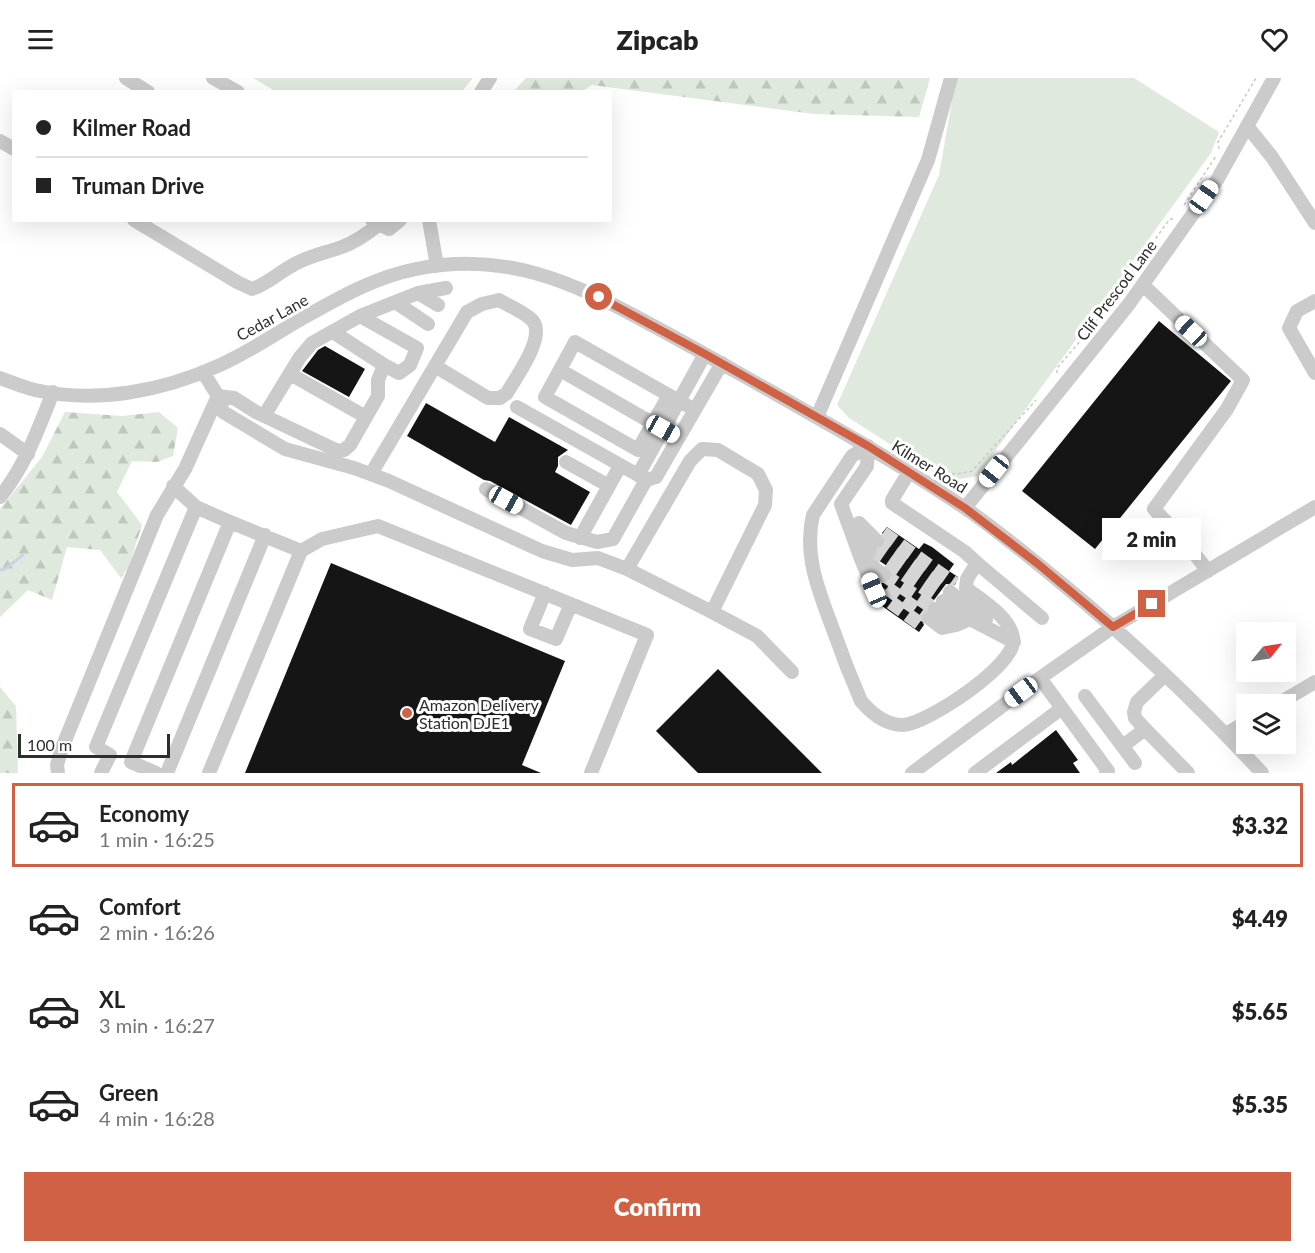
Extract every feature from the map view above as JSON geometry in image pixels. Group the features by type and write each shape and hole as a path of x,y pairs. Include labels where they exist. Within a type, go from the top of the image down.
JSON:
{"street":[{"path":"126,78 145,90"},
{"path":"213,78 234,90"},
{"path":"816,417 928,160 951,78"},
{"name":"Clif Prescod Lane","path":"965,508 1143,285 1217,180 1274,78"},
{"path":"1247,126 1272,158 1315,223"},
{"path":"137,222 252,289 267,284 291,266 316,254 342,247 363,236 375,223 389,229 398,222"},
{"path":"429,222 437,266"},
{"name":"Cedar Lane","path":"0,378 35,390 52,392 103,394 141,392 182,381 223,364 366,285 396,274 437,266 476,263 506,266 558,280"},
{"name":"Kilmer Road","path":"558,280 586,290 722,363 868,446 965,508 1038,564 1113,627 1226,734 1262,773"},
{"path":"1143,285 1243,380 1227,409 1154,509 1186,543 1208,571"},
{"path":"264,416 312,343 360,316 418,293 446,288"},
{"path":"418,293 438,305"},
{"path":"371,474 435,366 467,312 482,304 499,300 533,321 537,341 507,393 500,398 488,398 435,366"},
{"path":"1315,301 1297,310 1288,328 1315,373"},
{"path":"395,302 428,324"},
{"path":"333,332 399,373 410,364 417,348 360,316"},
{"path":"695,410 674,398 575,342 545,397 638,450 658,426 674,398 705,354"},
{"path":"517,407 620,466 642,477 656,477 722,363"},
{"path":"218,396 234,398 264,416 338,451 344,450 350,445 378,396 378,380 384,365"},
{"path":"560,370 678,438"},
{"path":"203,372 218,396 223,412 285,449 371,474 542,551 572,560 598,558 627,569 757,636 792,672"},
{"path":"290,374 366,417"},
{"path":"0,497 28,454 52,392"},
{"path":"58,773 57,765 81,700 157,515 185,470 218,396"},
{"path":"486,489 566,533 597,542 613,539 642,477 658,426"},
{"path":"0,434 28,454"},
{"path":"841,504 867,466 868,446"},
{"path":"868,446 852,456 813,515 811,560 815,582 861,701 871,712 886,722 902,725 916,723 936,713 996,670 1014,648 1009,626 1000,615 966,588 967,579 978,563"},
{"path":"627,569 690,460 702,448 718,450 758,474 766,490 765,505 712,612"},
{"path":"566,462 609,486"},
{"path":"580,538 620,466"},
{"path":"909,472 892,503 965,552 1042,618"},
{"path":"173,486 196,507 301,551"},
{"path":"841,504 873,546 879,582"},
{"path":"841,504 873,546"},
{"path":"156,773 96,747 196,507"},
{"path":"912,773 929,768 1040,678 1113,627 1315,507"},
{"path":"131,762 230,522"},
{"path":"209,773 301,551 322,539 378,526 647,635 591,773"},
{"path":"167,773 265,536"},
{"path":"545,593 530,630 555,639 571,604"},
{"path":"939,605 1014,642"},
{"path":"939,605 1014,642"},
{"path":"939,605 956,625"},
{"path":"939,605 942,628 970,619"},
{"path":"1165,675 1135,706 1135,718 1188,773"},
{"path":"1040,678 1108,771 1106,773"},
{"path":"1295,694 1315,682"},
{"path":"1085,696 1135,763"},
{"path":"975,773 1062,708"},
{"path":"1226,734 1236,728"},
{"path":"1123,746 1145,729"},
{"path":"101,773 110,755"}],"path":[{"path":"1182,208 1219,151 1218,142 1256,78"},
{"path":"1057,376 1057,368 1089,331 1169,220 1175,218"},
{"path":"946,473 957,474 972,471 1041,393"}],"green space":[{"path":"253,78 473,78 463,90 274,90"},
{"path":"526,78 930,78 919,117 814,114 592,85 584,90 515,90"},
{"path":"956,78 1134,78 1219,132 1211,153 977,476 948,481 849,418 837,405 939,175"},
{"path":"65,412 122,416 159,412 178,428 173,456 157,462 132,461 117,492 142,525 129,566 121,578 100,550 67,547 52,600 28,590 0,617 0,509 42,457"},
{"path":"0,687 16,706 18,773 0,773"}],"building":[{"path":"1159,321 1231,381 1095,549 1022,491"},
{"path":"325,346 365,369 349,397 302,371 318,350"},
{"path":"426,403 495,442 509,417 568,450 558,457 555,472 590,492 571,525 490,481 484,480 407,436"},
{"path":"887,527 919,549 924,543 932,547 954,564 949,571 958,577 955,585 946,584 928,604 920,616 924,625 919,632 872,599 881,596 883,591 881,583 888,583 893,576 890,568 875,558 885,544 882,533"},
{"name":"Amazon Delivery Station DJE1","path":"331,563 565,661 522,765 541,773 245,773"},
{"path":"718,669 822,773 698,773 656,731"},
{"path":"1056,730 1078,760 1073,763 1080,773 996,773 1011,762 1012,765"}],"waterway":[{"path":"0,570 5,569 23,555"}],"tunnel":[{"path":"883,533 955,584"},
{"path":"877,541 950,592"},
{"path":"870,551 943,601"},
{"path":"884,575 935,609"},
{"path":"887,588 929,618"},
{"path":"874,590 923,626"}],"place":[{"name":"Amazon Delivery Station DJE1","path":"407,713"}],"route":[{"path":"599,297 868,446 965,508 1038,564 1113,627 1152,604"}]}
